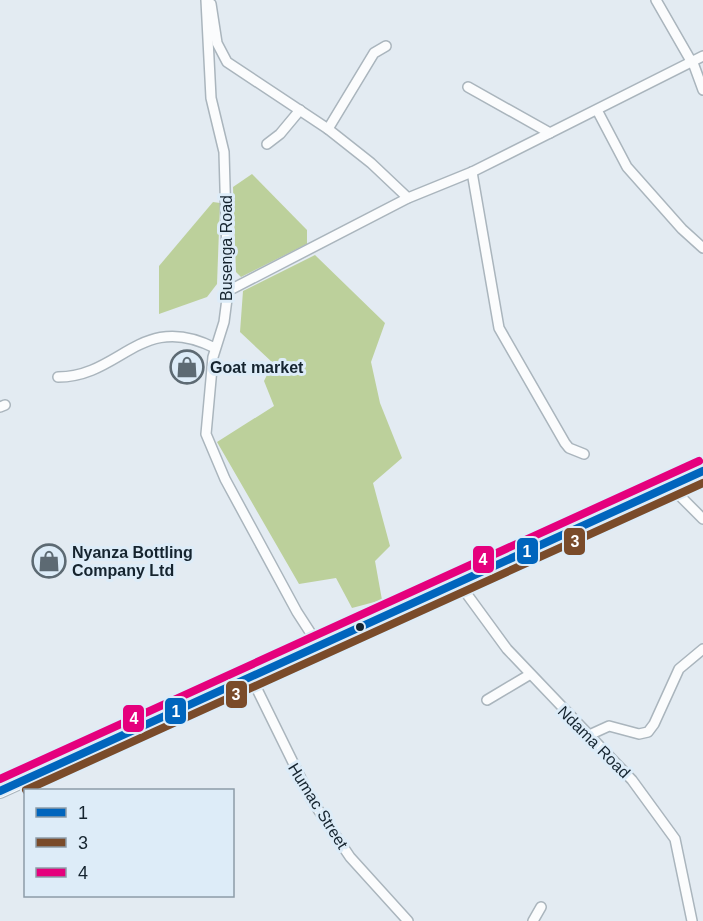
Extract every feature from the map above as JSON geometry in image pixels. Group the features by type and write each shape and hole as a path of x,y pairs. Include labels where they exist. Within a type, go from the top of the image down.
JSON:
{"highway":[{"path":"0,791 703,471"}],"street":[{"path":"208,0 217,43 227,62 328,129 371,163 408,198"},
{"name":"Busenga Road","path":"208,0 211,98 224,152 228,291 224,322 214,348 206,434 225,479 297,612 320,646"},
{"path":"656,0 691,61 703,90"},
{"path":"328,129 374,53 386,46"},
{"path":"228,291 408,198 472,172 703,56"},
{"path":"468,87 550,133"},
{"path":"267,144 280,134 300,110"},
{"path":"597,110 627,167 682,229 703,248"},
{"path":"472,172 499,328 565,443 569,448 584,454"},
{"path":"57,377 76,376 164,335 195,338 214,348"},
{"path":"670,486 703,519"},
{"name":"Ndama Road","path":"458,582 529,675 638,788 675,840 692,921"},
{"path":"587,736 609,726 639,734 648,732 654,724 679,669 703,649"},
{"path":"487,700 529,675"},
{"name":"Humac Street","path":"251,677 311,799 350,857 408,921"},
{"path":"533,921 541,907"}],"green space":[{"path":"252,174 307,230 307,244 241,277 236,272 233,187"},
{"path":"213,202 220,203 217,284 207,297 159,314 159,266"},
{"path":"315,255 385,323 371,362 380,403 402,458 373,483 390,546 375,561 382,600 352,608 336,578 299,584 217,442 274,406 264,381 273,363 240,332 243,291"}],"transit line":[{"name":"4","path":"0,779 699,461"},
{"name":"1","path":"0,791 703,471"},
{"name":"3","path":"28,789 703,483"}],"place":[{"name":"Goat market","path":"187,367"},
{"name":"Nyanza Bottling Company Ltd","path":"49,561"}]}
